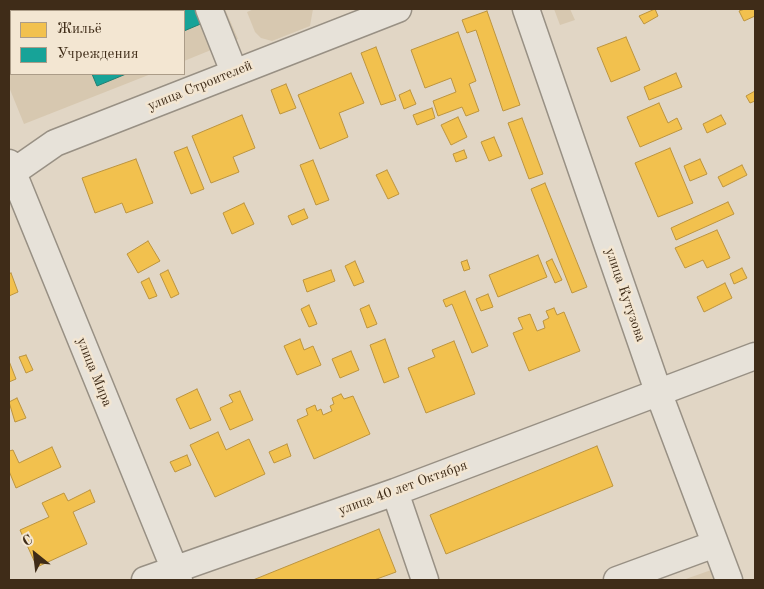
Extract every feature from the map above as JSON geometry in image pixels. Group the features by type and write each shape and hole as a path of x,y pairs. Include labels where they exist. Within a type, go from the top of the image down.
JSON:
{"street":[{"path":"209,9 234,72"},
{"name":"улица Строителей","path":"10,171 55,143 398,9"},
{"name":"улица Кутузова","path":"526,9 659,394 729,580"},
{"name":"улица Мира","path":"10,171 177,575"},
{"name":"улица 40 лет Октября","path":"145,580 177,575 659,394 755,356"},
{"path":"395,492 422,579"},
{"path":"617,580 715,544"}],"shaded area":[{"path":"225,9 238,39 185,61 185,10 14,10"},
{"path":"254,9 313,9 310,26 272,41 261,38 255,32 247,12"},
{"path":"554,9 570,9 575,20 560,25"},
{"path":"9,12 10,75 148,75 24,124 9,87"},
{"path":"714,569 718,580 683,580"}],"building: Жильё":[{"path":"655,9 658,16 644,24 639,16"},
{"path":"755,9 755,16 744,21 739,11"},
{"path":"487,11 520,105 503,111 476,30 467,33 462,20"},
{"path":"458,32 476,81 469,84 479,111 466,116 462,107 438,116 433,101 456,92 451,78 425,88 411,50"},
{"path":"626,37 640,70 611,82 597,48"},
{"path":"376,47 396,100 381,105 361,53"},
{"path":"351,73 364,103 339,113 348,137 320,149 298,95"},
{"path":"676,73 682,87 649,100 644,87"},
{"path":"286,84 296,108 280,114 271,90"},
{"path":"410,90 416,104 404,109 399,95"},
{"path":"755,91 755,101 750,103 746,96"},
{"path":"659,103 668,123 677,118 682,129 640,147 627,117"},
{"path":"432,108 435,118 417,125 413,115"},
{"path":"242,115 255,148 233,157 239,172 211,183 192,136"},
{"path":"721,115 726,124 707,133 703,124"},
{"path":"458,117 467,137 451,145 441,125"},
{"path":"522,118 543,174 529,179 508,123"},
{"path":"494,137 502,156 489,161 481,142"},
{"path":"187,147 204,189 191,194 174,152"},
{"path":"670,148 693,203 658,217 635,163"},
{"path":"464,150 467,158 456,162 453,154"},
{"path":"136,159 153,203 126,213 122,203 95,213 82,178"},
{"path":"700,159 707,174 690,181 684,166"},
{"path":"313,160 329,200 316,205 300,165"},
{"path":"742,165 747,175 723,187 718,177"},
{"path":"387,170 399,194 388,199 376,175"},
{"path":"545,183 587,287 572,293 531,189"},
{"path":"728,202 734,214 676,240 671,228"},
{"path":"244,203 254,224 232,234 223,213"},
{"path":"304,209 308,218 292,225 288,216"},
{"path":"717,230 730,258 707,268 703,260 685,268 675,248"},
{"path":"148,241 160,261 138,273 127,254"},
{"path":"538,255 547,277 498,297 489,275"},
{"path":"552,259 562,280 555,283 546,262"},
{"path":"467,260 470,269 464,271 461,262"},
{"path":"355,261 364,282 354,286 345,266"},
{"path":"742,268 747,278 734,284 730,274"},
{"path":"168,270 179,294 171,298 160,274"},
{"path":"331,270 335,281 307,292 303,280"},
{"path":"11,273 18,292 9,296 9,274"},
{"path":"149,278 157,296 149,299 141,282"},
{"path":"725,283 732,298 704,312 697,297"},
{"path":"465,291 488,346 472,353 452,304 446,307 443,300"},
{"path":"488,294 493,307 481,311 476,299"},
{"path":"309,305 317,324 309,327 301,309"},
{"path":"369,305 377,324 367,328 360,309"},
{"path":"554,308 557,315 564,312 580,351 529,371 513,333 523,329 518,318 530,314 537,331 545,328 543,321 549,318 546,311"},
{"path":"300,339 304,350 313,346 321,365 297,375 284,346"},
{"path":"385,339 399,377 384,383 370,345"},
{"path":"454,341 475,394 426,413 408,368 435,357 432,350"},
{"path":"351,351 359,370 340,378 332,359"},
{"path":"26,355 33,370 26,373 19,357"},
{"path":"9,361 16,379 9,382"},
{"path":"197,389 211,420 190,429 176,399"},
{"path":"240,391 253,420 230,430 220,408 233,402 229,395"},
{"path":"341,394 344,399 353,396 370,434 314,459 297,420 308,415 306,409 315,405 317,411 321,409 323,415 332,411 330,406 334,404 332,398"},
{"path":"17,398 26,418 15,422 9,402"},
{"path":"218,432 226,450 249,439 265,474 215,497 190,445"},
{"path":"287,444 291,456 274,463 269,452"},
{"path":"597,446 613,486 446,554 430,515"},
{"path":"52,447 61,467 16,488 9,471 9,451 13,450 19,463"},
{"path":"187,455 191,465 175,472 170,462"},
{"path":"90,490 95,502 73,512 87,544 37,567 20,530 49,517 42,503 64,493 68,501"},
{"path":"379,529 396,572 374,580 253,580"}],"building: Учреждения":[{"path":"206,9 210,20 185,31 185,10 66,10"},
{"path":"92,75 124,75 97,86"}]}
